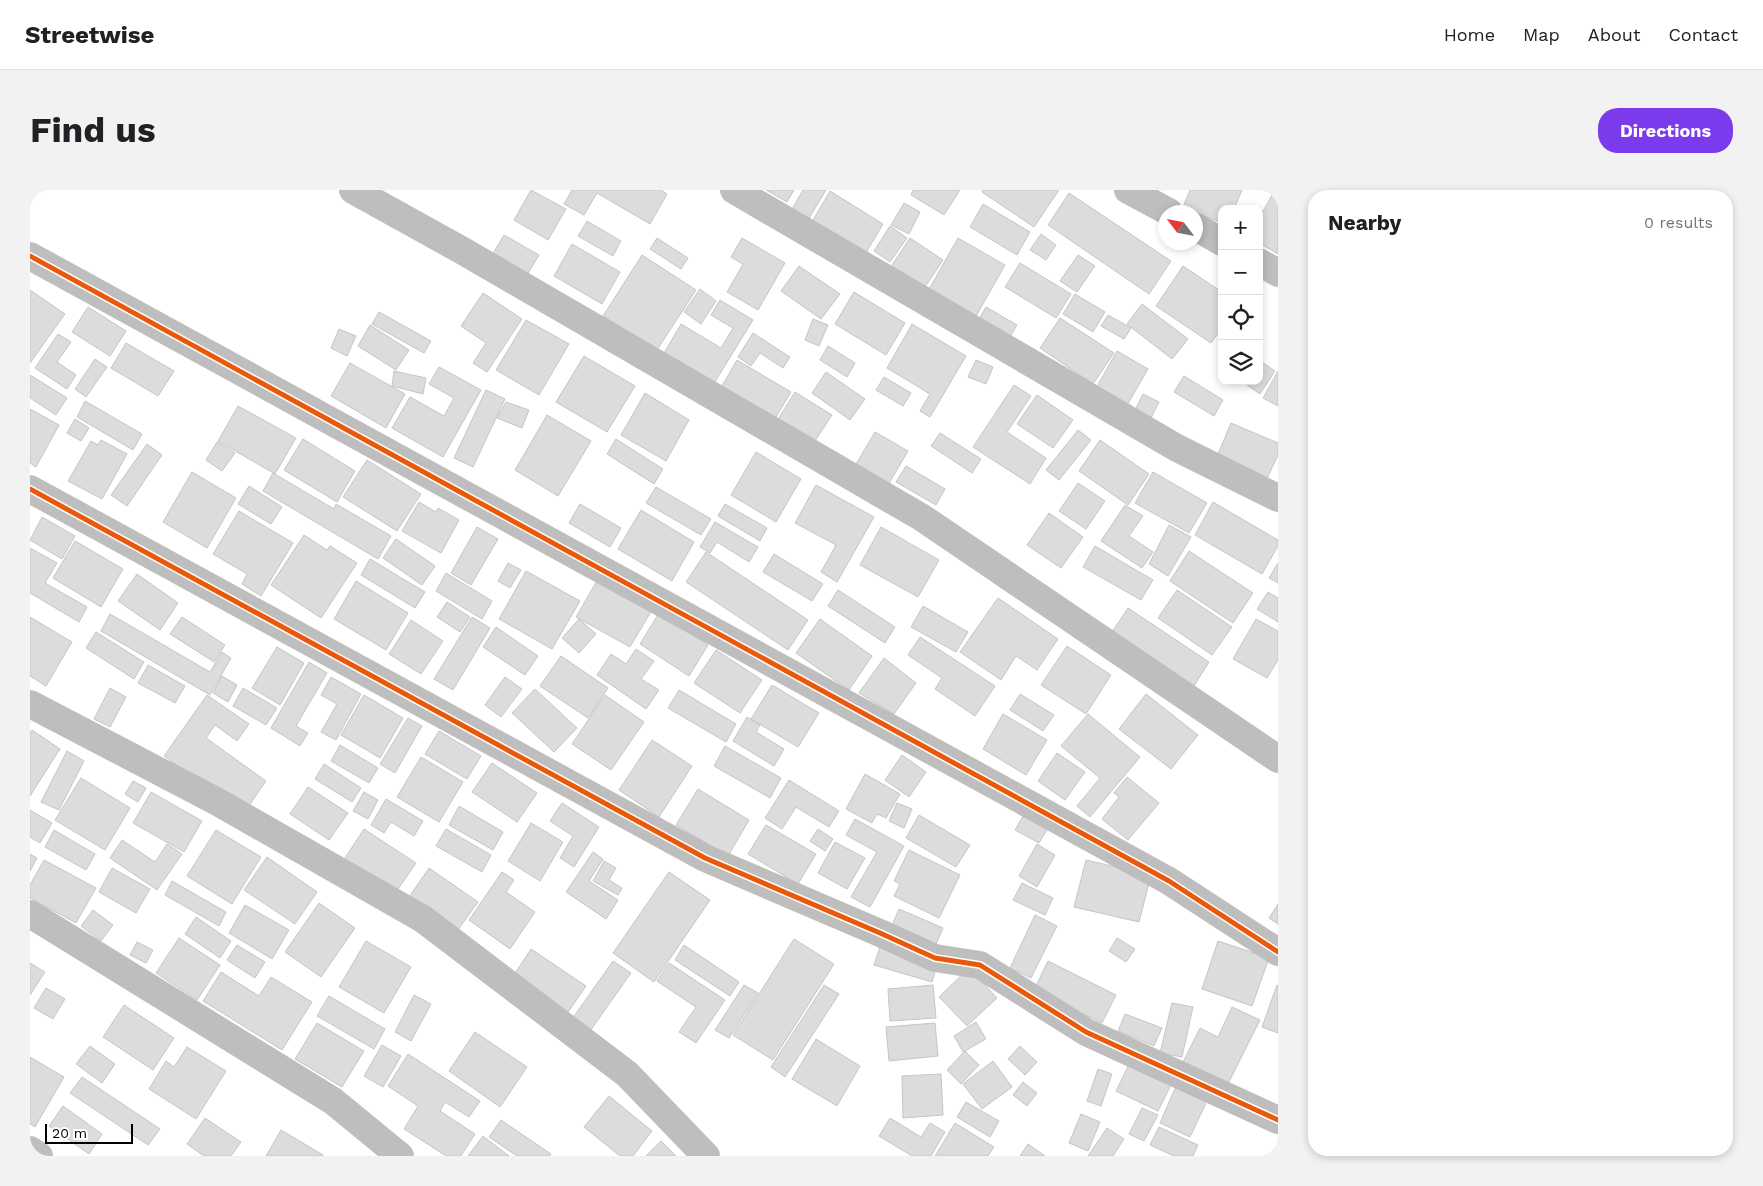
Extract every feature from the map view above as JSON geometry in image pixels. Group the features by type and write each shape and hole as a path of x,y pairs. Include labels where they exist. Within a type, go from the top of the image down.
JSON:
{"street":[{"path":"353,190 463,251 921,517 1278,759"},
{"path":"734,190 1177,448 1278,498"},
{"path":"1128,190 1158,206"},
{"path":"1203,231 1218,240"},
{"path":"30,256 1169,881 1278,952"},
{"path":"1263,264 1278,273"},
{"path":"30,489 705,858 880,932 935,958 980,966 1086,1032 1278,1120"},
{"path":"30,704 216,801 423,919 627,1074 706,1156"},
{"path":"30,914 333,1101 400,1156"},
{"path":"30,1150 39,1156"}],"building":[{"path":"531,190 566,209 548,240 514,220"},
{"path":"572,190 661,190 667,194 650,224 597,193 584,215 564,204"},
{"path":"766,190 794,190 787,202"},
{"path":"803,190 826,190 805,225 788,216"},
{"path":"913,190 960,190 944,215 911,195"},
{"path":"983,190 1059,190 1034,227 982,192"},
{"path":"1190,190 1242,190 1236,205 1218,205 1218,221 1203,215 1203,205 1184,205"},
{"path":"1275,190 1278,190 1278,254 1263,245 1263,211"},
{"path":"830,191 883,224 863,258 809,227"},
{"path":"1069,193 1171,261 1149,294 1048,225"},
{"path":"904,203 920,212 909,234 891,225"},
{"path":"983,204 1030,232 1017,255 970,227"},
{"path":"587,221 621,241 613,256 578,236"},
{"path":"890,226 907,238 890,262 874,251"},
{"path":"1041,234 1056,245 1046,260 1030,250"},
{"path":"504,235 539,255 527,275 492,255"},
{"path":"657,238 688,258 681,269 650,249"},
{"path":"742,238 785,263 758,310 727,292 743,264 731,257"},
{"path":"910,238 943,260 921,293 888,271"},
{"path":"958,238 1005,265 975,318 928,291"},
{"path":"572,244 620,272 602,304 554,276"},
{"path":"642,255 696,290 657,350 603,316"},
{"path":"1078,255 1095,266 1077,292 1060,281"},
{"path":"1020,263 1071,294 1056,318 1005,287"},
{"path":"799,266 840,294 821,319 781,291"},
{"path":"1183,266 1218,289 1218,333 1211,343 1156,306"},
{"path":"700,289 716,301 701,324 684,312"},
{"path":"30,290 65,314 30,363"},
{"path":"854,292 905,323 886,355 835,324"},
{"path":"483,293 522,319 487,372 473,363 486,343 461,326"},
{"path":"1075,294 1105,312 1093,332 1063,314"},
{"path":"720,300 753,320 713,385 663,355 681,324 721,348 733,328 711,315"},
{"path":"1142,304 1188,339 1172,359 1127,324"},
{"path":"88,307 126,331 110,356 72,332"},
{"path":"986,307 1017,325 1007,342 976,324"},
{"path":"379,312 431,341 424,353 372,324"},
{"path":"1108,315 1131,328 1124,339 1101,326"},
{"path":"1060,318 1114,353 1093,384 1040,348"},
{"path":"813,319 828,325 819,346 805,340"},
{"path":"526,320 569,344 539,395 496,370"},
{"path":"912,324 966,356 930,417 920,411 930,394 887,368"},
{"path":"370,325 409,350 396,370 358,346"},
{"path":"339,329 356,336 347,356 331,348"},
{"path":"753,333 790,357 783,368 760,353 751,366 738,357"},
{"path":"58,334 71,342 57,362 76,375 67,389 35,368"},
{"path":"126,343 174,371 158,396 111,368"},
{"path":"828,346 855,363 847,377 820,360"},
{"path":"1117,351 1148,369 1126,407 1095,390"},
{"path":"584,356 635,386 607,432 556,402"},
{"path":"95,359 107,367 86,397 75,389"},
{"path":"737,360 791,392 773,422 719,391"},
{"path":"976,360 993,367 986,384 968,377"},
{"path":"350,363 405,394 386,428 331,396"},
{"path":"1263,363 1275,371 1260,394 1247,385 1263,385"},
{"path":"439,367 481,390 443,457 392,428 410,397 444,416 454,398 429,384"},
{"path":"394,371 426,378 423,394 392,386"},
{"path":"1278,371 1278,406 1263,398"},
{"path":"826,372 865,399 850,420 812,393"},
{"path":"30,375 67,398 56,415 30,398"},
{"path":"1184,376 1223,400 1214,416 1174,392"},
{"path":"884,377 911,393 903,406 876,390"},
{"path":"1014,385 1031,396 1007,432 1046,458 1030,484 973,447"},
{"path":"486,390 505,399 473,467 454,458"},
{"path":"795,392 832,415 811,447 775,424"},
{"path":"645,393 689,420 666,461 621,435"},
{"path":"1143,394 1159,402 1149,422 1133,414"},
{"path":"1037,395 1073,420 1053,448 1017,424"},
{"path":"85,401 142,434 133,450 77,417"},
{"path":"506,402 529,410 522,428 497,418"},
{"path":"238,406 296,438 275,474 218,441"},
{"path":"30,409 59,425 36,467 30,463"},
{"path":"547,415 591,441 558,496 515,470"},
{"path":"75,419 89,428 81,441 67,433"},
{"path":"1231,423 1278,443 1278,455 1265,483 1215,461"},
{"path":"1078,430 1091,440 1059,480 1046,470"},
{"path":"875,432 908,451 885,490 852,471"},
{"path":"940,433 981,459 972,473 931,446"},
{"path":"303,439 355,471 337,502 284,470"},
{"path":"616,439 663,469 654,484 607,454"},
{"path":"101,440 127,454 102,499 68,481 91,441 98,445"},
{"path":"1100,440 1149,474 1128,505 1079,471"},
{"path":"217,442 235,453 222,471 206,460"},
{"path":"147,444 162,455 127,506 111,495"},
{"path":"756,452 801,479 776,522 731,495"},
{"path":"367,460 421,494 397,531 343,497"},
{"path":"906,466 945,489 936,505 896,482"},
{"path":"192,472 236,498 207,548 163,522"},
{"path":"1153,472 1207,503 1189,533 1135,503"},
{"path":"273,473 334,509 336,504 391,536 378,559 263,491"},
{"path":"1078,483 1105,501 1086,529 1059,511"},
{"path":"816,485 874,517 837,582 821,572 836,545 795,523"},
{"path":"249,486 282,507 271,524 238,504"},
{"path":"656,487 711,519 701,535 646,503"},
{"path":"419,502 436,512 438,508 459,520 441,553 402,531"},
{"path":"1213,502 1278,540 1278,546 1262,574 1195,535"},
{"path":"580,504 621,528 610,547 569,523"},
{"path":"725,504 767,528 760,541 718,516"},
{"path":"1125,505 1143,516 1129,536 1153,552 1142,568 1101,541"},
{"path":"641,510 694,542 672,581 618,549"},
{"path":"239,511 293,543 261,596 242,584 247,574 213,554"},
{"path":"1049,513 1083,537 1061,568 1027,545"},
{"path":"42,517 75,536 62,559 30,540"},
{"path":"715,522 758,547 749,562 717,542 710,553 700,547"},
{"path":"1169,525 1191,537 1168,576 1149,564"},
{"path":"477,527 498,539 471,585 451,573"},
{"path":"881,527 939,560 918,597 860,565"},
{"path":"304,535 327,550 330,546 357,563 321,618 271,585"},
{"path":"396,539 435,566 422,585 383,558"},
{"path":"75,541 123,569 101,607 53,578"},
{"path":"1095,546 1153,580 1141,600 1083,567"},
{"path":"30,548 57,563 45,583 87,607 79,622 30,593"},
{"path":"1189,551 1253,593 1233,623 1170,581"},
{"path":"706,552 808,620 788,650 686,582"},
{"path":"774,554 823,584 812,601 763,572"},
{"path":"370,559 425,592 415,608 361,575"},
{"path":"508,563 521,570 510,588 498,581"},
{"path":"1278,563 1278,583 1269,578"},
{"path":"526,571 580,601 552,649 499,619"},
{"path":"446,573 492,601 482,619 436,591"},
{"path":"137,574 178,603 160,630 118,601"},
{"path":"598,579 652,610 630,647 576,617"},
{"path":"356,581 408,613 386,650 334,619"},
{"path":"838,590 895,627 885,643 828,606"},
{"path":"1177,590 1232,627 1212,655 1158,618"},
{"path":"1268,592 1278,598 1278,622 1257,609"},
{"path":"998,598 1058,639 1037,670 1016,656 1001,680 960,652"},
{"path":"447,602 470,617 460,632 437,617"},
{"path":"923,606 968,632 956,652 911,627"},
{"path":"1128,608 1209,662 1192,689 1110,635"},
{"path":"659,613 708,645 689,676 640,644"},
{"path":"110,614 210,672 222,652 231,658 210,695 101,631"},
{"path":"30,617 72,642 46,686 30,676"},
{"path":"182,617 225,645 214,662 170,634"},
{"path":"472,617 490,628 453,690 434,679"},
{"path":"579,619 596,634 579,653 562,638"},
{"path":"820,619 872,656 849,690 796,653"},
{"path":"1256,619 1278,631 1278,660 1267,678 1233,659"},
{"path":"411,620 443,641 421,674 389,654"},
{"path":"496,627 538,656 525,675 483,647"},
{"path":"96,632 144,662 134,679 86,648"},
{"path":"920,637 995,686 975,716 935,689 942,678 908,655"},
{"path":"1067,646 1111,675 1086,714 1041,685"},
{"path":"277,647 304,663 280,705 252,688"},
{"path":"636,649 654,661 641,679 659,690 646,709 597,675 611,654 626,664"},
{"path":"716,650 762,680 740,713 694,683"},
{"path":"561,656 608,688 588,718 540,686"},
{"path":"884,658 916,683 894,714 859,693"},
{"path":"309,662 327,673 296,726 308,733 300,746 271,728"},
{"path":"148,665 185,686 175,703 138,683"},
{"path":"222,676 237,685 228,702 213,693"},
{"path":"331,677 361,694 336,740 321,732 337,704 321,695"},
{"path":"505,677 522,689 501,717 485,705"},
{"path":"772,685 819,713 798,747 751,719"},
{"path":"110,688 126,697 110,727 94,719"},
{"path":"243,688 277,708 266,725 233,706"},
{"path":"535,689 577,728 554,752 512,713"},
{"path":"679,690 736,724 726,742 668,708"},
{"path":"1020,694 1054,715 1043,731 1010,710"},
{"path":"1146,694 1198,735 1171,769 1119,729"},
{"path":"207,695 249,724 237,741 215,725 206,738 266,781 244,813 164,756"},
{"path":"364,695 403,718 380,758 341,735"},
{"path":"605,695 644,722 611,770 572,744"},
{"path":"1003,714 1047,740 1026,775 983,749"},
{"path":"1088,714 1140,757 1090,817 1077,806 1100,778 1061,746"},
{"path":"747,717 760,725 756,732 784,749 774,766 733,741"},
{"path":"408,718 422,726 395,773 380,764"},
{"path":"32,730 60,749 30,796 30,733"},
{"path":"439,731 481,756 467,779 425,754"},
{"path":"652,740 692,766 659,817 619,790"},
{"path":"340,745 378,768 369,783 331,761"},
{"path":"725,746 781,778 770,798 714,766"},
{"path":"67,751 84,761 59,810 41,802"},
{"path":"1057,753 1085,772 1065,800 1038,781"},
{"path":"902,755 926,772 909,797 885,780"},
{"path":"421,757 463,782 439,822 397,797"},
{"path":"492,763 537,793 517,822 472,792"},
{"path":"324,764 361,788 352,802 315,779"},
{"path":"865,774 900,794 886,818 877,814 872,823 846,809"},
{"path":"1127,777 1159,803 1128,840 1102,819 1119,797 1114,793"},
{"path":"81,778 130,808 105,850 55,820"},
{"path":"789,780 839,811 829,827 796,807 782,829 765,818"},
{"path":"133,781 146,788 138,802 125,794"},
{"path":"308,787 348,813 329,840 290,814"},
{"path":"698,789 749,820 728,856 676,825"},
{"path":"151,792 202,821 184,852 133,823"},
{"path":"364,792 378,800 368,819 353,811"},
{"path":"386,799 423,821 414,836 391,822 384,833 371,825"},
{"path":"562,803 599,827 574,867 560,858 573,836 550,821"},
{"path":"897,803 912,809 904,828 889,821"},
{"path":"459,806 503,832 493,850 449,825"},
{"path":"30,810 52,823 40,843 30,837"},
{"path":"919,815 970,845 956,867 906,838"},
{"path":"1023,816 1047,830 1039,843 1015,830"},
{"path":"855,819 904,846 870,907 851,897 877,852 846,835"},
{"path":"531,823 563,842 540,881 508,861"},
{"path":"766,825 816,854 798,884 748,854"},
{"path":"364,829 416,863 394,895 343,861"},
{"path":"446,829 491,855 482,872 436,846"},
{"path":"818,829 833,839 825,851 810,841"},
{"path":"54,830 95,854 86,870 45,847"},
{"path":"216,830 261,857 232,904 187,876"},
{"path":"122,840 155,862 167,844 182,854 157,890 110,858"},
{"path":"835,842 865,858 847,889 818,873"},
{"path":"1037,844 1055,855 1037,887 1019,876"},
{"path":"909,850 960,875 939,918 894,896 900,884 894,881"},
{"path":"593,852 603,859 589,881 618,900 606,919 566,892"},
{"path":"30,854 37,858 30,871"},
{"path":"267,857 317,892 295,924 244,890"},
{"path":"44,860 96,888 76,923 30,898 30,885"},
{"path":"1086,860 1151,875 1139,922 1074,907"},
{"path":"604,861 616,868 609,880 622,888 618,895 593,881"},
{"path":"112,868 150,889 136,913 99,892"},
{"path":"429,868 478,902 455,934 407,900"},
{"path":"502,872 514,880 506,892 535,912 510,949 469,920"},
{"path":"669,872 710,900 654,982 613,953"},
{"path":"172,881 226,912 219,926 165,895"},
{"path":"1022,883 1053,898 1045,915 1013,900"},
{"path":"319,903 355,928 321,977 285,952"},
{"path":"1278,904 1278,924 1269,918"},
{"path":"245,905 289,930 272,959 229,933"},
{"path":"899,909 943,928 934,949 890,930"},
{"path":"93,910 113,925 101,941 81,926"},
{"path":"1035,915 1057,926 1031,978 1010,968"},
{"path":"196,917 231,941 220,958 185,934"},
{"path":"179,938 220,965 197,1000 156,973"},
{"path":"1117,938 1135,949 1126,962 1109,951"},
{"path":"794,939 834,964 773,1060 733,1035"},
{"path":"366,941 411,967 384,1013 339,987"},
{"path":"1218,941 1269,958 1252,1006 1202,989"},
{"path":"137,942 153,950 146,963 130,955"},
{"path":"237,945 265,962 255,978 227,960"},
{"path":"684,945 739,982 730,996 675,960"},
{"path":"880,947 937,965 932,982 874,965"},
{"path":"531,949 586,986 564,1018 510,981"},
{"path":"613,961 631,973 588,1034 570,1022"},
{"path":"1048,961 1116,995 1102,1023 1034,990"},
{"path":"30,963 45,972 30,995"},
{"path":"669,963 725,1000 696,1043 679,1032 696,1007 657,981"},
{"path":"969,968 997,998 967,1026 939,997"},
{"path":"221,972 259,996 271,977 312,1002 282,1050 203,1001"},
{"path":"744,985 758,993 729,1038 715,1030"},
{"path":"824,985 839,994 785,1077 771,1067"},
{"path":"933,985 936,1018 890,1021 888,989"},
{"path":"1278,986 1278,1033 1262,1027"},
{"path":"46,988 65,999 53,1019 34,1008"},
{"path":"414,995 431,1004 411,1041 395,1032"},
{"path":"329,996 385,1029 374,1049 317,1016"},
{"path":"1172,1003 1193,1007 1182,1057 1160,1053"},
{"path":"124,1005 174,1038 153,1070 103,1037"},
{"path":"1232,1007 1260,1020 1226,1088 1181,1066 1200,1028 1218,1037"},
{"path":"1125,1014 1162,1028 1154,1046 1118,1031"},
{"path":"976,1022 986,1039 963,1052 954,1036"},
{"path":"317,1023 364,1051 342,1087 295,1059"},
{"path":"935,1023 938,1056 889,1061 886,1027"},
{"path":"475,1032 527,1067 500,1107 449,1071"},
{"path":"816,1039 860,1066 837,1106 792,1079"},
{"path":"382,1045 401,1056 383,1087 364,1076"},
{"path":"90,1046 115,1064 102,1083 76,1064"},
{"path":"1020,1046 1037,1062 1025,1075 1008,1059"},
{"path":"187,1047 226,1071 196,1119 149,1089 166,1061 174,1067"},
{"path":"965,1051 979,1065 961,1084 947,1070"},
{"path":"408,1054 480,1101 469,1117 445,1102 440,1111 475,1134 461,1156 446,1156 404,1129 418,1106 388,1086"},
{"path":"30,1057 64,1077 35,1127 30,1124"},
{"path":"1131,1060 1173,1081 1158,1111 1116,1091"},
{"path":"993,1061 1012,1087 982,1109 963,1084"},
{"path":"1098,1069 1112,1074 1101,1106 1087,1101"},
{"path":"941,1074 943,1115 903,1118 902,1076"},
{"path":"82,1077 160,1129 148,1145 70,1093"},
{"path":"1023,1082 1037,1093 1027,1106 1013,1095"},
{"path":"1176,1086 1207,1101 1190,1137 1160,1123"},
{"path":"609,1096 652,1131 633,1156 620,1156 584,1127"},
{"path":"966,1102 999,1121 990,1137 957,1117"},
{"path":"63,1106 102,1134 89,1154 49,1126"},
{"path":"1142,1108 1158,1115 1144,1141 1129,1134"},
{"path":"1081,1114 1100,1122 1088,1151 1069,1143"},
{"path":"205,1118 241,1142 231,1156 204,1156 187,1144"},
{"path":"890,1118 921,1137 930,1123 945,1132 931,1156 912,1156 879,1136"},
{"path":"501,1120 551,1154 550,1156 517,1156 489,1137"},
{"path":"955,1123 994,1147 988,1156 935,1156"},
{"path":"1159,1127 1198,1145 1193,1156 1174,1156 1150,1145"},
{"path":"1107,1128 1124,1139 1113,1156 1088,1156"},
{"path":"281,1130 323,1155 323,1156 266,1156"},
{"path":"483,1136 509,1156 468,1156"},
{"path":"661,1141 676,1156 646,1156"},
{"path":"1028,1144 1045,1156 1020,1156"}],"cycle path":[{"path":"30,256 1169,881 1278,952"},
{"path":"30,489 705,858 935,958 980,965 1086,1032 1278,1120"}]}
